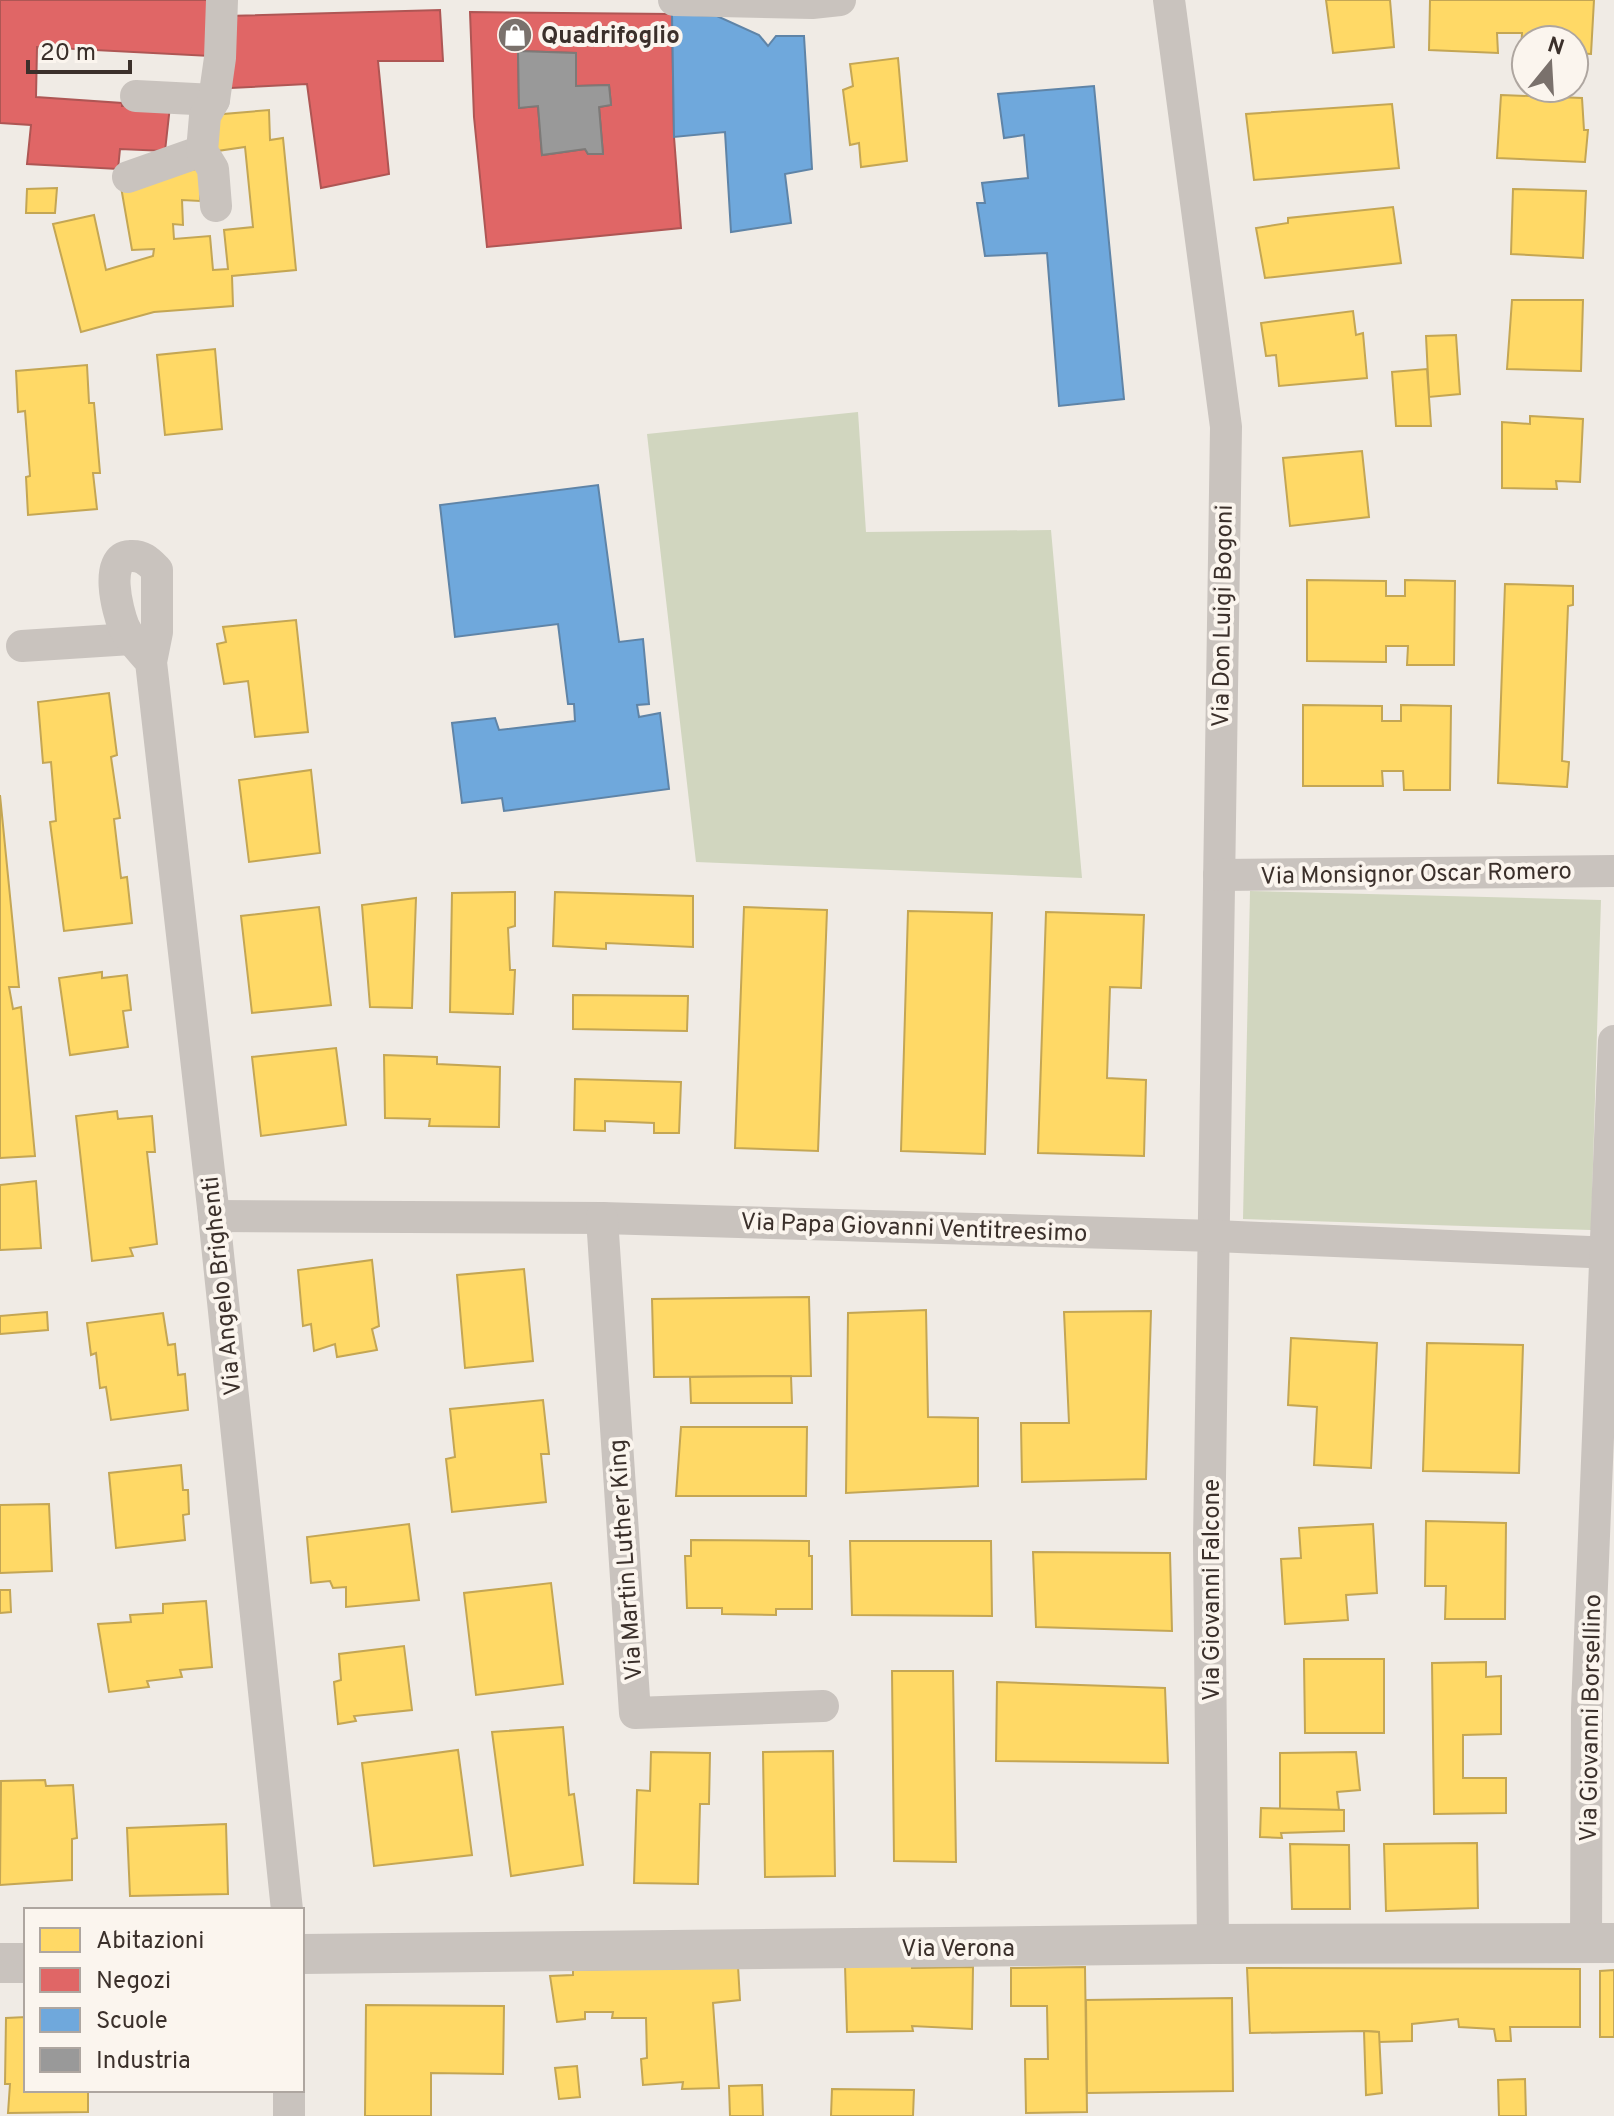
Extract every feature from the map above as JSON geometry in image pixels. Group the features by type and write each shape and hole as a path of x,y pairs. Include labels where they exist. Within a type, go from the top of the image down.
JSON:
{"street":[{"path":"216,206 213,169 202,151 205,116 214,100 220,58 222,0"},
{"path":"674,0 821,1"},
{"name":"Via Don Luigi Bogoni","path":"1169,0 1226,427 1215,1236"},
{"path":"136,96 214,100"},
{"path":"128,177 202,151"},
{"name":"Via Angelo Brighenti","path":"22,646 141,650 214,1216 287,1908"},
{"name":"Via Monsignor Oscar Romero","path":"1219,875 1614,871"},
{"name":"Via Giovanni Borsellino","path":"1600,1943 1587,1709 1610,1253 1614,1041"},
{"name":"Via Papa Giovanni Ventitreesimo","path":"214,1216 602,1218 1215,1236 1610,1253"},
{"name":"Via Martin Luther King","path":"602,1218 635,1713 823,1706"},
{"name":"Via Giovanni Falcone","path":"1213,1944 1209,1542 1215,1236"},
{"name":"Via Verona","path":"304,1954 1600,1943"},
{"path":"0,1963 24,1963"},
{"path":"289,2092 289,2116"}],"green space":[{"path":"858,412 866,532 1051,530 1082,878 696,862 647,434"},
{"path":"1250,891 1601,900 1591,1230 1243,1219"}],"building: Abitazioni":[{"path":"1326,0 1390,0 1394,47 1333,53"},
{"path":"1430,0 1594,0 1591,54 1590,24 1510,24 1510,33 1497,33 1498,53 1429,50"},
{"path":"898,58 907,161 861,167 859,143 850,145 843,90 853,86 850,64"},
{"path":"1501,95 1510,95 1510,104 1582,104 1584,130 1588,130 1585,162 1497,158"},
{"path":"1392,104 1399,168 1254,180 1246,114"},
{"path":"269,110 270,140 283,138 296,270 232,276 233,306 154,312 81,332 53,224 94,215 106,270 153,256 154,249 132,250 121,187 200,168 200,201 182,200 183,225 173,224 174,239 210,236 213,270 228,269 224,230 253,227 245,147 217,151 212,115"},
{"path":"57,188 55,213 26,213 27,189"},
{"path":"1513,189 1586,191 1583,258 1511,254"},
{"path":"1393,207 1401,263 1265,278 1256,228 1288,223 1288,218"},
{"path":"1512,300 1583,300 1581,371 1507,369"},
{"path":"1353,311 1356,335 1363,333 1367,378 1279,386 1276,355 1266,356 1261,323"},
{"path":"1456,335 1460,394 1429,397 1426,336"},
{"path":"215,349 222,429 165,435 157,355"},
{"path":"87,365 89,403 94,403 100,473 93,473 97,509 28,515 26,477 30,476 25,411 18,412 16,371"},
{"path":"1427,369 1431,426 1396,426 1392,372"},
{"path":"1530,416 1583,419 1580,482 1556,481 1557,489 1502,488 1502,422 1530,424"},
{"path":"1362,451 1369,517 1290,526 1283,458"},
{"path":"1307,580 1386,581 1386,596 1405,596 1405,580 1455,581 1454,665 1407,665 1408,646 1386,646 1386,662 1307,661"},
{"path":"1505,584 1573,586 1573,605 1568,606 1562,761 1569,762 1567,787 1498,783"},
{"path":"296,620 308,732 255,737 248,681 224,684 217,644 226,642 223,627"},
{"path":"109,693 117,755 111,757 120,818 114,819 121,878 127,877 132,923 64,931 50,822 56,821 51,762 43,763 38,702"},
{"path":"1303,705 1382,706 1382,721 1401,721 1401,705 1451,706 1450,790 1404,790 1403,771 1382,771 1383,786 1303,786"},
{"path":"311,770 320,853 249,862 239,780"},
{"path":"0,795 19,987 9,987 13,1009 21,1007 35,1156 0,1158"},
{"path":"515,892 515,926 508,928 510,970 515,970 513,1014 450,1012 452,893"},
{"path":"555,892 693,896 693,947 606,943 606,949 553,946"},
{"path":"416,898 412,1008 370,1007 362,905"},
{"path":"319,907 331,1005 252,1013 241,916"},
{"path":"744,907 827,910 818,1151 735,1148"},
{"path":"908,911 992,913 985,1154 901,1151"},
{"path":"1046,912 1144,915 1141,988 1110,987 1107,1078 1146,1080 1144,1156 1038,1153"},
{"path":"102,972 102,978 127,975 131,1010 123,1011 128,1047 70,1055 59,978"},
{"path":"573,995 688,996 687,1031 573,1029"},
{"path":"336,1048 346,1125 261,1136 252,1057"},
{"path":"384,1055 437,1057 437,1064 500,1067 499,1127 429,1126 430,1119 385,1118"},
{"path":"575,1079 681,1082 679,1133 654,1133 654,1123 605,1121 605,1131 574,1130"},
{"path":"117,1111 118,1119 152,1116 155,1152 147,1152 157,1244 130,1248 133,1256 92,1261 76,1116"},
{"path":"36,1181 41,1248 0,1250 0,1185"},
{"path":"372,1260 379,1326 372,1329 377,1350 337,1357 335,1344 314,1351 311,1324 303,1326 298,1270"},
{"path":"524,1269 533,1361 465,1368 457,1275"},
{"path":"809,1297 811,1376 654,1377 652,1299"},
{"path":"926,1310 928,1417 978,1418 978,1486 846,1493 848,1313"},
{"path":"1151,1311 1146,1479 1022,1482 1021,1423 1069,1423 1064,1312"},
{"path":"47,1312 48,1330 0,1334 0,1316"},
{"path":"163,1313 168,1345 175,1344 178,1375 185,1374 188,1410 111,1420 106,1387 100,1388 96,1353 91,1355 87,1323"},
{"path":"1291,1338 1377,1343 1371,1468 1314,1465 1317,1407 1288,1405"},
{"path":"1427,1343 1523,1345 1519,1473 1423,1471"},
{"path":"791,1376 792,1403 691,1403 690,1377"},
{"path":"543,1400 549,1454 541,1454 546,1502 452,1512 446,1459 455,1457 450,1409"},
{"path":"681,1427 807,1427 806,1496 676,1496"},
{"path":"181,1465 183,1490 188,1490 189,1514 183,1515 185,1540 116,1548 109,1473"},
{"path":"49,1504 52,1571 0,1573 0,1505"},
{"path":"1426,1521 1506,1523 1505,1619 1445,1619 1446,1586 1425,1586"},
{"path":"409,1524 419,1600 346,1607 346,1587 333,1588 330,1581 311,1583 307,1537"},
{"path":"1373,1524 1377,1593 1346,1595 1348,1620 1285,1624 1281,1559 1301,1558 1299,1528"},
{"path":"691,1540 809,1541 812,1609 776,1609 776,1615 722,1614 722,1608 687,1608 685,1556 691,1556"},
{"path":"850,1541 991,1541 992,1616 852,1615"},
{"path":"1033,1552 1170,1553 1172,1631 1036,1627"},
{"path":"551,1583 563,1684 476,1695 464,1593"},
{"path":"0,1590 10,1590 11,1612 0,1613"},
{"path":"206,1601 212,1667 180,1670 182,1677 147,1681 149,1687 109,1692 98,1624 131,1622 130,1615 163,1613 163,1604"},
{"path":"404,1646 412,1710 354,1716 356,1721 338,1724 334,1682 341,1680 339,1654"},
{"path":"1304,1659 1384,1659 1384,1733 1305,1733"},
{"path":"1486,1662 1486,1677 1501,1676 1501,1734 1463,1735 1463,1778 1506,1778 1506,1813 1434,1814 1432,1663"},
{"path":"892,1671 953,1671 956,1862 894,1861"},
{"path":"997,1682 1165,1688 1168,1763 996,1761"},
{"path":"563,1727 569,1795 574,1794 583,1865 511,1876 492,1732"},
{"path":"458,1750 472,1855 374,1866 362,1763"},
{"path":"833,1751 835,1876 765,1877 763,1752"},
{"path":"651,1752 710,1753 709,1804 700,1804 698,1884 634,1883 637,1790 650,1791"},
{"path":"1356,1752 1360,1790 1337,1792 1339,1810 1280,1809 1280,1753"},
{"path":"45,1780 46,1786 73,1785 77,1838 72,1839 72,1880 0,1885 1,1781"},
{"path":"1261,1808 1344,1810 1344,1831 1281,1833 1282,1838 1260,1837"},
{"path":"226,1824 228,1894 130,1896 127,1828"},
{"path":"1477,1843 1478,1908 1386,1911 1384,1844"},
{"path":"1290,1844 1349,1845 1350,1909 1292,1909"},
{"path":"912,1964 912,1968 973,1967 972,2029 912,2026 913,2031 847,2032 845,1965"},
{"path":"738,1966 740,2000 713,2003 719,2088 682,2089 683,2082 643,2085 641,2059 647,2058 646,2018 612,2018 613,2012 585,2012 585,2019 557,2022 550,1976 573,1975 573,1970"},
{"path":"1085,1967 1087,2112 1026,2113 1025,2059 1048,2059 1047,2006 1011,2006 1011,1968"},
{"path":"1247,1968 1580,1969 1580,2027 1510,2027 1511,2041 1496,2041 1494,2029 1459,2027 1458,2019 1412,2024 1412,2041 1379,2042 1379,2032 1364,2031 1250,2033"},
{"path":"1614,1970 1614,2037 1600,2037 1600,1971"},
{"path":"1232,1998 1233,2091 1087,2093 1086,2000"},
{"path":"366,2005 504,2006 503,2074 431,2073 431,2116 365,2116"},
{"path":"24,2017 24,2092 88,2092 88,2112 8,2113 10,2084 5,2084 6,2018"},
{"path":"1364,2031 1379,2032 1382,2093 1366,2095"},
{"path":"577,2066 580,2097 559,2099 555,2068"},
{"path":"1525,2079 1526,2116 1499,2116 1498,2080"},
{"path":"762,2085 763,2116 730,2116 729,2086"},
{"path":"832,2089 914,2090 913,2116 831,2116"}],"building: Negozi":[{"path":"0,0 210,0 210,56 37,47 36,97 122,103 122,106 170,106 165,151 120,149 118,169 27,164 31,125 0,123"},
{"path":"440,10 443,61 378,61 389,174 321,188 307,84 231,88 227,16"},
{"path":"470,12 672,14 674,137 681,228 487,247 474,117","holes":["518,51 576,53 576,86 609,85 611,105 599,107 603,154 588,154 585,149 542,155 538,106 519,108"]}],"building: Scuole":[{"path":"672,14 717,16 759,35 768,46 776,36 804,36 812,169 785,174 791,223 731,232 725,132 674,137"},
{"path":"1094,86 1124,399 1059,406 1047,253 985,256 977,203 985,203 982,183 1028,178 1024,135 1004,138 998,94"},
{"path":"598,485 619,642 643,639 649,704 637,705 639,717 660,713 669,789 504,811 502,798 462,803 452,723 495,718 499,730 575,721 574,704 568,704 558,624 455,637 440,505"}],"building: Industria":[{"path":"518,51 576,53 576,86 609,85 611,105 599,107 603,154 588,154 585,149 542,155 538,106 519,108"}],"place":[{"name":"Quadrifoglio","path":"515,35"}]}
